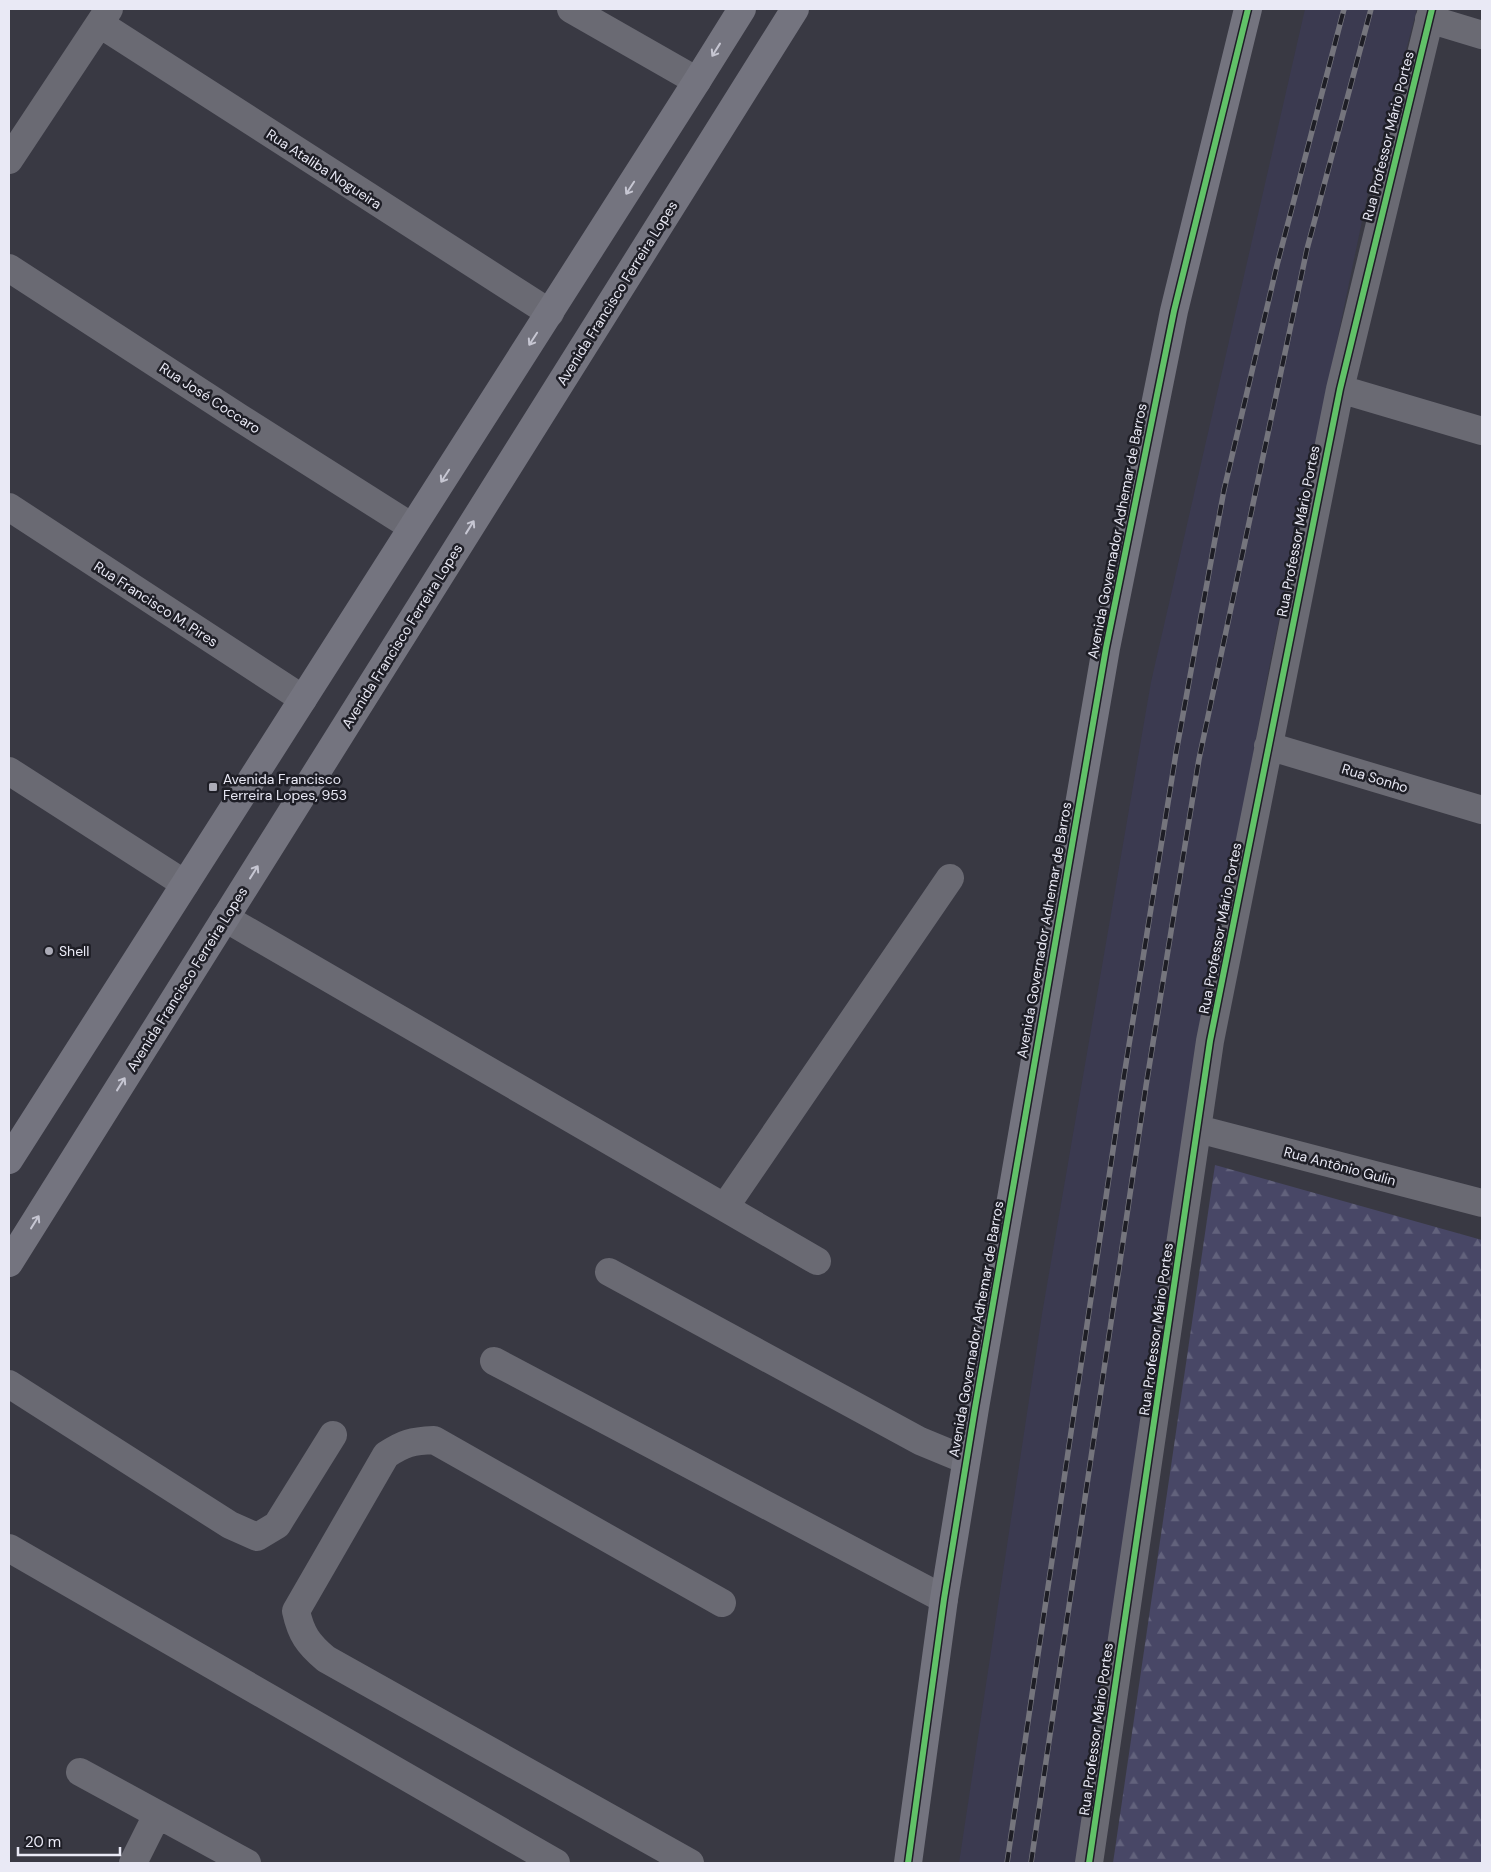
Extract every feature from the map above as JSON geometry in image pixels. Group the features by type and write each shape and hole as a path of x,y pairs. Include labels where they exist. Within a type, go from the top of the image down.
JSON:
{"main road":[{"path":"9,1160 742,9"},
{"name":"Avenida Francisco Ferreira Lopes","path":"9,1263 795,9"},
{"name":"Avenida Governador Adhemar de Barros","path":"908,1863 944,1599 966,1460 1106,648 1174,312 1248,9"}],"street":[{"path":"571,9 697,82"},
{"path":"1430,14 1482,35"},
{"name":"Rua Professor Mário Portes","path":"1089,1863 1210,1041 1340,389 1430,14"},
{"path":"9,160 105,17"},
{"name":"Rua Ataliba Nogueira","path":"105,17 550,313"},
{"name":"Rua José Coccaro","path":"9,268 412,527"},
{"path":"1340,389 1482,430"},
{"name":"Rua Francisco M. Pires","path":"9,507 303,699"},
{"name":"Rua Sonho","path":"1268,746 1482,810"},
{"path":"9,771 184,884"},
{"path":"725,1207 950,878"},
{"path":"225,918 817,1261"},
{"name":"Rua Antônio Gulin","path":"1198,1129 1482,1203"},
{"path":"609,1272 920,1441 966,1460"},
{"path":"494,1361 944,1599"},
{"path":"9,1384 230,1525 257,1536 277,1525 333,1436"},
{"path":"690,1863 326,1659 311,1647 300,1628 296,1610 386,1456 402,1444 434,1440 722,1603"},
{"path":"9,1548 556,1863"},
{"path":"80,1772 247,1863"},
{"path":"133,1863 157,1815"}],"shaded area":[{"path":"1305,9 1417,9 1367,197 1270,663 1218,944 1077,1863 959,1863 1042,1314 1151,682"}],"green space":[{"path":"1215,1165 1482,1240 1482,1863 1113,1863"}],"railway":[{"path":"1007,1863 1124,1076 1176,753 1224,490 1277,265 1344,9"},
{"path":"1031,1863 1146,1086 1199,759 1307,249 1371,9"}],"cycle path":[{"path":"908,1863 944,1599 975,1408 1106,648 1174,311 1248,9"},
{"path":"1089,1863 1210,1041 1340,389 1432,9"}],"place":[{"name":"Avenida Francisco Ferreira Lopes, 953","path":"213,787"},
{"name":"Shell","path":"49,951"}]}
